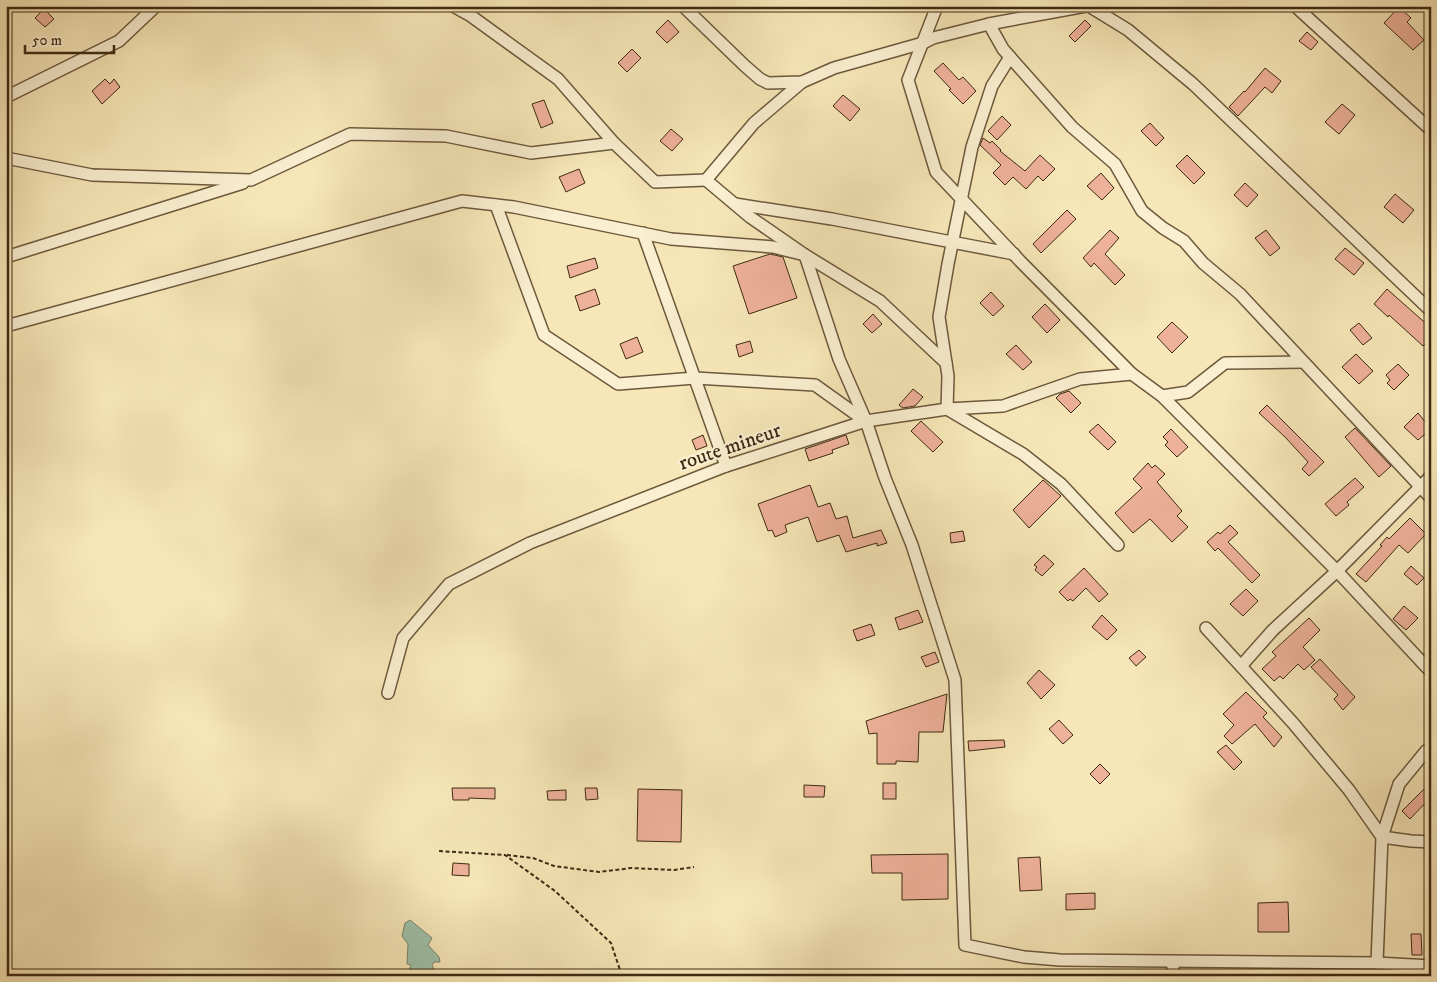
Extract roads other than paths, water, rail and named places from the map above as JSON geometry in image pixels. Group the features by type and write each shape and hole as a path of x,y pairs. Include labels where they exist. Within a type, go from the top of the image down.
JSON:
{"street":[{"path":"6,97 119,41 156,6"},
{"path":"453,6 472,16 558,78 614,143 655,182 706,180 750,217 880,301 946,363"},
{"path":"683,6 760,79 768,83 802,82"},
{"path":"937,6 908,80 936,172 1132,374 1162,396 1337,571 1431,672"},
{"path":"706,180 754,123 802,82 834,68 923,43 933,38 989,24 1087,6 1128,30 1193,84 1431,311"},
{"path":"1296,6 1431,130"},
{"path":"989,24 1003,49 1072,127 1116,164 1142,210 1162,228 1184,242 1202,263 1240,294 1431,498"},
{"path":"1010,57 992,86 972,147 960,198 939,316 948,376 947,409 1023,454 1061,484 1118,544"},
{"path":"6,257 251,180 350,134 446,136 531,153 614,143"},
{"path":"6,158 92,175 251,180"},
{"path":"6,326 462,201 514,207 671,239 773,247 805,254"},
{"path":"735,204 832,219 1014,254"},
{"path":"496,205 544,335 618,384 695,378 815,385 866,421"},
{"path":"643,233 726,466"},
{"path":"805,254 838,359 866,421 885,478 912,545 955,680 965,945 1024,957 1060,960 1382,968 1431,966"},
{"path":"1162,396 1188,392 1225,363 1303,362"},
{"name":"route mineur","path":"388,692 403,638 449,584 530,543 726,466 866,421 947,409 1003,406 1080,379 1132,374"},
{"path":"1241,666 1273,630 1337,571 1431,476"},
{"path":"1206,628 1293,723 1349,790 1382,837 1431,842"},
{"path":"1382,968 1382,837 1399,784 1431,748"},
{"path":"1173,963 1173,976"}]}
